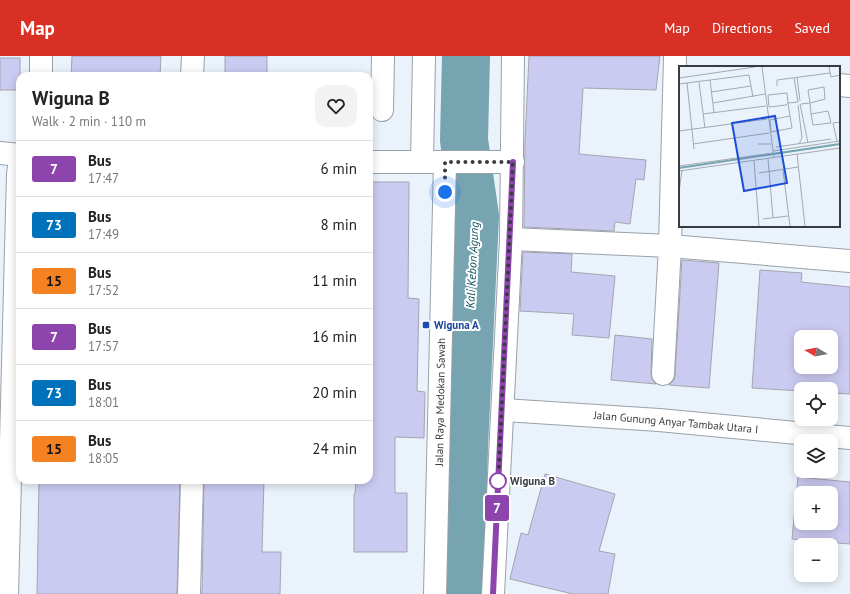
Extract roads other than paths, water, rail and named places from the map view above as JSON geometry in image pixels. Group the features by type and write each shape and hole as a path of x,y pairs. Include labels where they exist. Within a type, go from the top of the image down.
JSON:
{"street":[{"path":"41,56 41,72"},
{"path":"192,72 193,56"},
{"path":"382,110 384,56"},
{"path":"422,162 424,56"},
{"path":"493,594 511,239 508,162 513,56"},
{"path":"663,374 677,68"},
{"path":"840,85 850,86"},
{"path":"0,153 16,155"},
{"path":"373,162 508,162"},
{"name":"Jalan Raya Medokan Sawah","path":"435,594 448,162"},
{"path":"511,239 670,246 850,261"},
{"path":"7,594 16,250"},
{"name":"Jalan Gunung Anyar Tambak Utara I","path":"502,410 659,420 850,438"},
{"path":"189,594 192,484"}],"waterway":[{"name":"Kali Kebon Agung","path":"461,594 464,447 475,216 464,140 466,56"}],"place":[{"name":"Wiguna A","path":"426,325"},
{"name":"Wiguna B","path":"498,481"}]}
